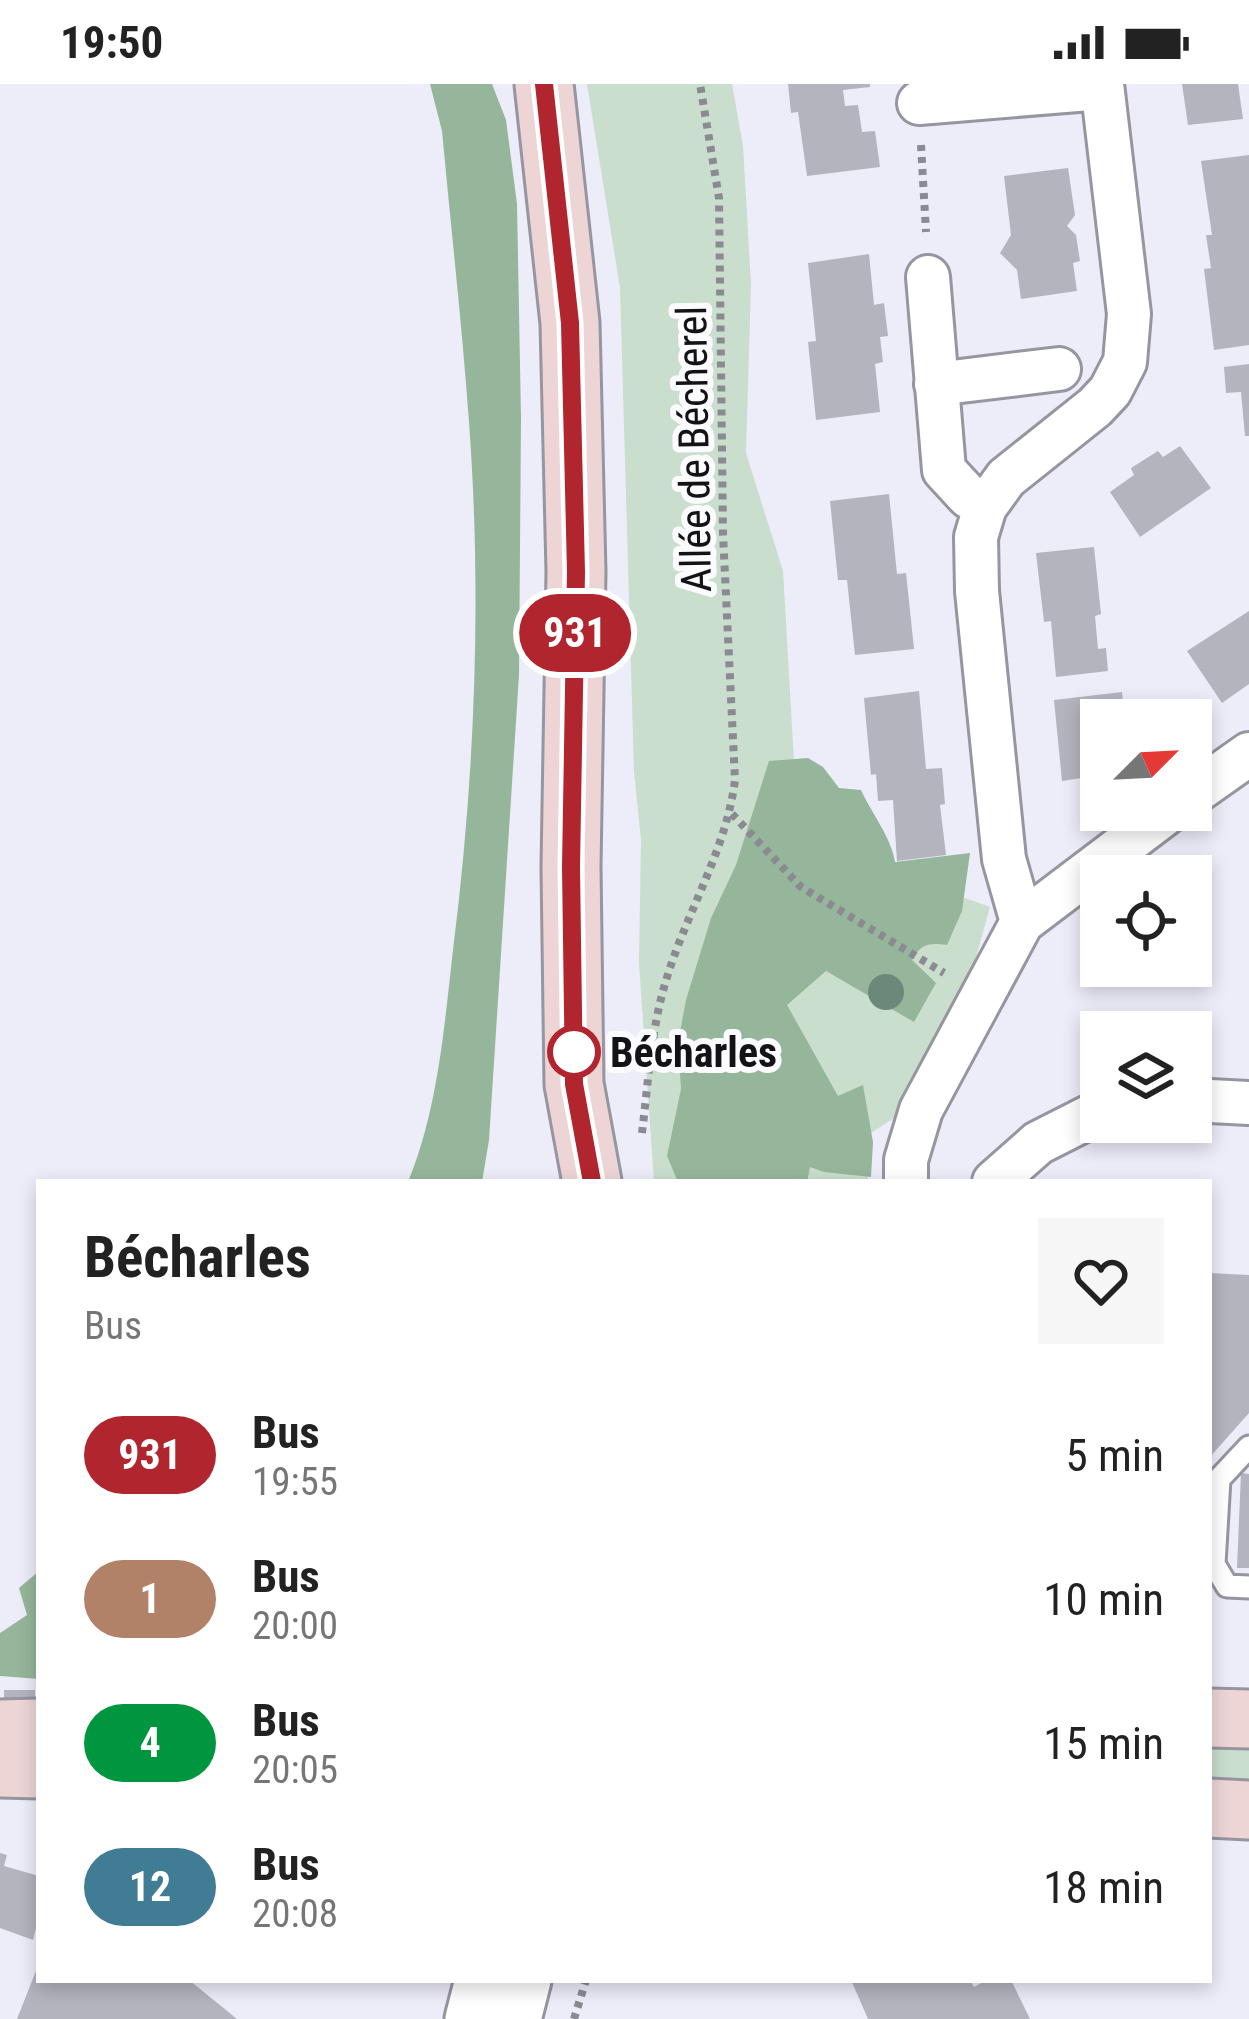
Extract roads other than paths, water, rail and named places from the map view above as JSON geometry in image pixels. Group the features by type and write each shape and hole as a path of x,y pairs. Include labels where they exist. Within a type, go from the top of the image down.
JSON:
{"main road":[{"path":"544,84 560,211 572,383 574,1084 591,1179"},
{"path":"556,1179 574,1084"},
{"path":"1212,1718 1249,1720"},
{"path":"0,1729 36,1728"},
{"path":"0,1768 36,1769"},
{"path":"1212,1808 1249,1810"}],"street":[{"path":"919,103 1102,86 1127,284 1125,362 1110,392 1006,478 985,507 976,537 976,592 1004,859 1022,922"},
{"path":"928,277 944,470 985,507"},
{"path":"936,384 1059,369"},
{"path":"1212,780 1249,754"},
{"path":"906,1179 906,1160 920,1110 1022,922 1143,831"},
{"path":"1212,1101 1249,1103"},
{"path":"997,1179 1038,1143 1080,1122"},
{"path":"1212,1820 1249,1827"},
{"path":"471,2019 481,1983"},
{"path":"515,2019 524,1983"}],"lane":[{"path":"1249,1447 1219,1479 1214,1564 1227,1586 1249,1587"}],"place":[{"name":"Bécharles","path":"574,1052"}]}
